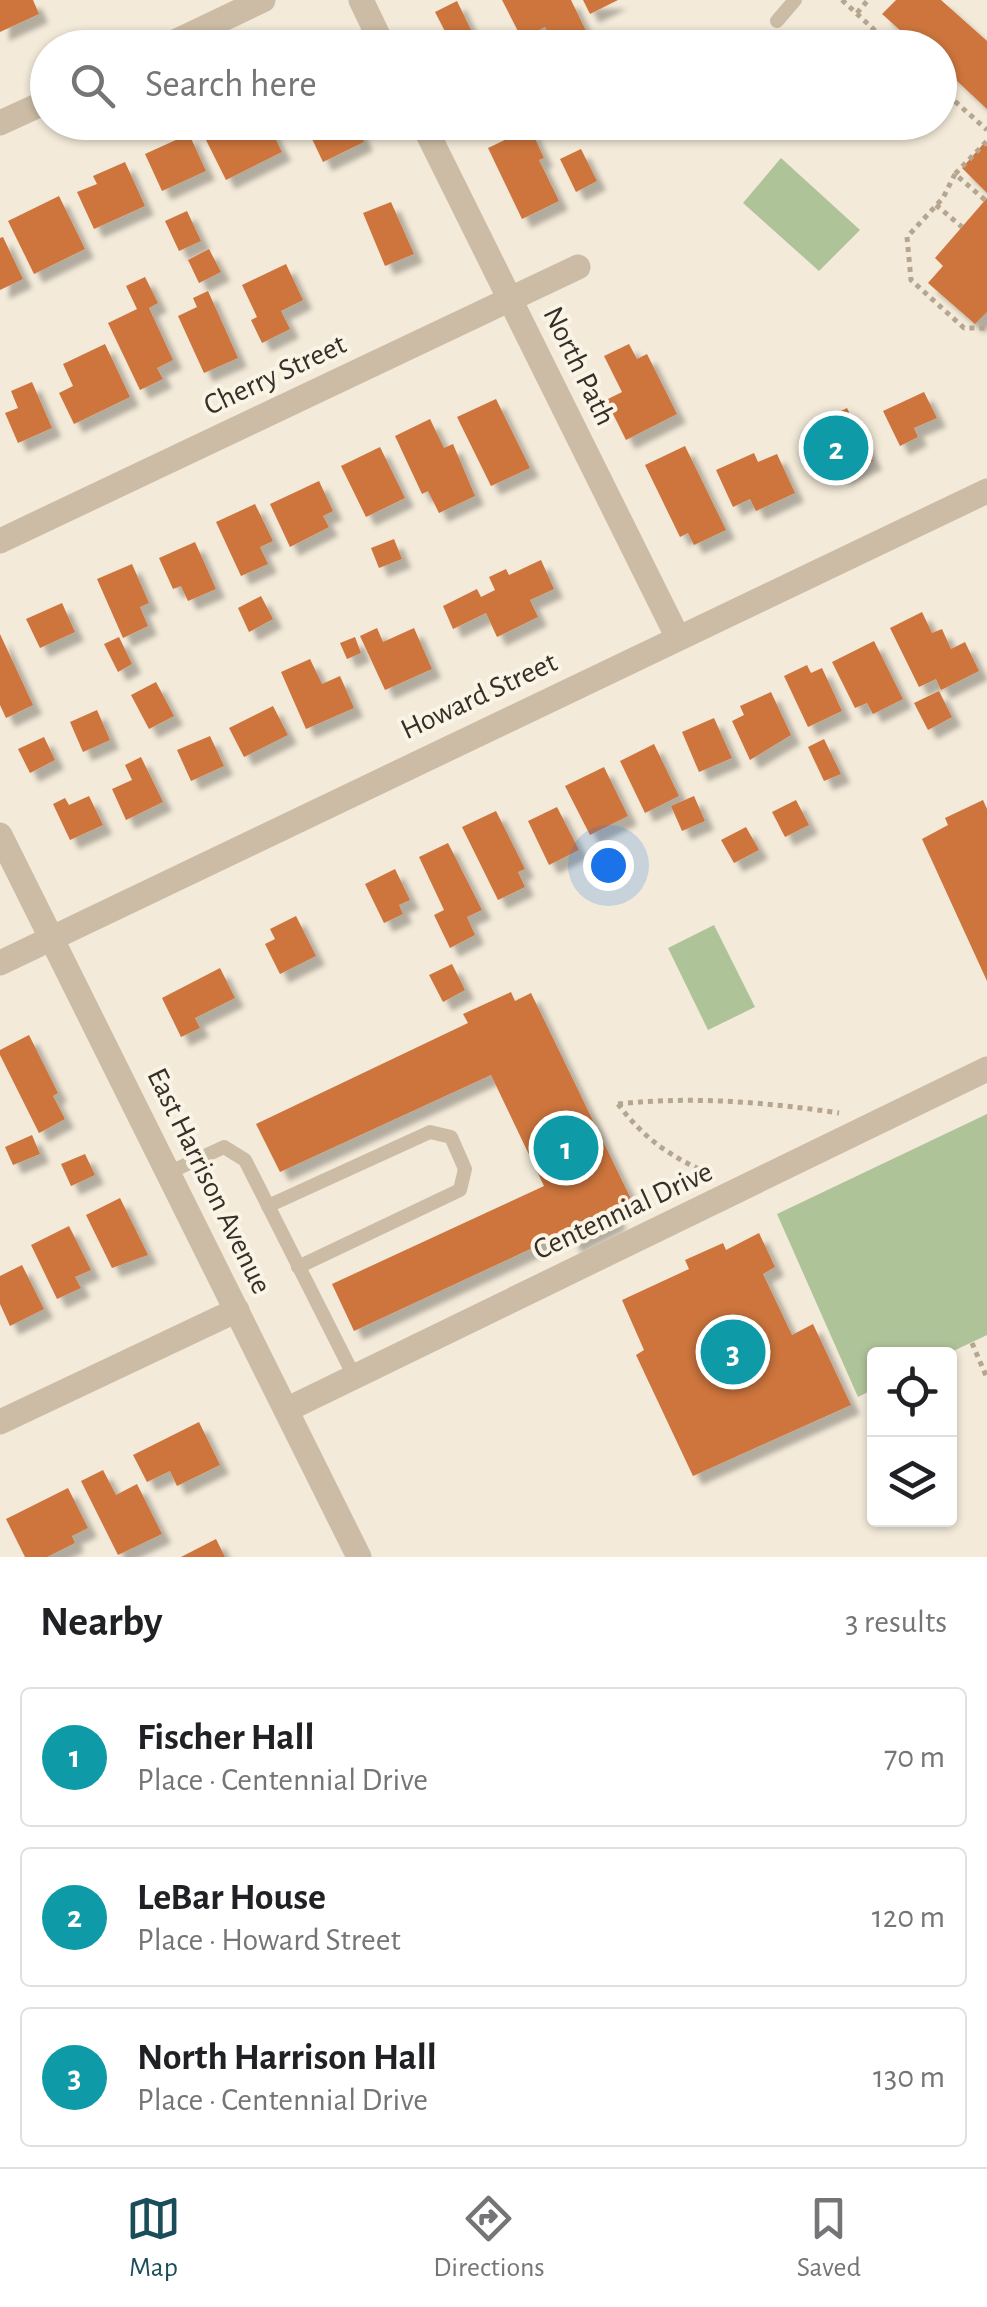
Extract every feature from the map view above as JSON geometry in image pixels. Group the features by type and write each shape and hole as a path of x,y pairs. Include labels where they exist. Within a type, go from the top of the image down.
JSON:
{"street":[{"path":"200,30 264,0"},
{"path":"360,0 375,30"},
{"path":"0,123 30,109"},
{"name":"North Path","path":"431,140 678,638"},
{"name":"Cherry Street","path":"0,542 578,267"},
{"name":"Howard Street","path":"0,963 107,908 987,491"},
{"name":"East Harrison Avenue","path":"0,835 359,1557"},
{"name":"Centennial Drive","path":"286,1410 353,1374 849,1140 987,1069"},
{"path":"0,1422 236,1310"}],"lane":[{"path":"777,21 795,0"},
{"path":"268,1206 430,1132 451,1137 466,1169 460,1190 298,1266"},
{"path":"168,1173 224,1147 245,1160 353,1374"}],"path":[{"path":"842,0 874,30"},
{"path":"856,14 868,0"},
{"path":"957,103 987,130"},
{"path":"987,140 954,174 936,205 907,237 911,280 964,328 987,328"},
{"path":"954,174 985,200"},
{"path":"936,205 962,227"},
{"path":"712,1174 664,1154 618,1104 666,1099 754,1102 841,1114"},
{"path":"972,1343 987,1378"}],"green space":[{"path":"781,158 860,230 819,271 743,203"},
{"path":"714,925 755,1007 708,1030 668,948"},
{"path":"987,1114 987,1335 957,1349 867,1347 867,1392 858,1397 777,1214"}],"building":[{"path":"0,0 33,0 39,14 0,32"},
{"path":"502,0 571,0 586,30 545,27 517,30"},
{"path":"583,0 618,0 590,14"},
{"path":"896,0 941,0 987,41 987,109 957,81 957,30 900,30 882,14"},
{"path":"457,1 471,30 444,30 435,12"},
{"path":"176,140 192,140 206,171 162,191 145,154"},
{"path":"206,140 276,140 282,152 226,180"},
{"path":"313,140 363,140 364,142 323,162"},
{"path":"505,140 536,140 544,158 539,160 559,201 522,219 488,148"},
{"path":"984,143 987,146 987,193 962,168"},
{"path":"581,149 597,181 576,192 560,159"},
{"path":"125,162 145,206 94,229 77,192 97,184 93,176"},
{"path":"59,196 85,249 34,274 8,221"},
{"path":"987,198 987,312 975,324 928,283 943,266 935,258"},
{"path":"391,202 414,254 385,266 363,213"},
{"path":"187,211 201,241 179,251 165,221"},
{"path":"3,237 23,279 0,290 0,238"},
{"path":"209,249 221,272 199,283 188,260"},
{"path":"286,264 303,300 281,311 290,329 262,343 251,320 257,317 242,285"},
{"path":"145,277 158,303 149,308 173,360 157,368 163,379 140,390 108,323 137,309 126,286"},
{"path":"208,291 238,358 204,373 178,316 197,307 193,298"},
{"path":"105,344 130,397 74,424 59,393 73,386 63,364"},
{"path":"629,344 637,359 647,354 677,414 626,440 606,400 622,392 604,356"},
{"path":"32,382 52,428 18,443 5,413 18,408 11,391"},
{"path":"924,392 937,418 914,428 918,437 900,446 883,411"},
{"path":"496,399 530,468 491,486 457,417"},
{"path":"847,408 873,461 840,476 831,458 814,467 800,438 818,430 815,424"},
{"path":"430,419 444,448 453,444 475,496 439,513 428,491 422,494 395,436"},
{"path":"685,446 726,530 694,545 688,533 680,537 645,465"},
{"path":"380,447 405,498 366,517 341,466"},
{"path":"754,453 758,462 777,454 795,493 756,511 750,499 733,507 716,470"},
{"path":"319,481 333,511 323,516 329,527 290,547 270,504"},
{"path":"255,504 273,541 260,547 268,564 241,576 216,522"},
{"path":"394,539 402,559 379,568 371,548"},
{"path":"195,542 216,589 188,601 181,586 173,589 159,558"},
{"path":"541,560 554,589 530,600 538,617 497,637 486,613 453,629 443,606 477,589 481,597 495,590 489,577 506,569 509,575"},
{"path":"132,564 149,603 140,607 148,626 123,638 97,579"},
{"path":"261,596 273,619 249,632 238,608"},
{"path":"62,603 75,632 40,648 26,619"},
{"path":"922,612 932,633 942,629 951,649 965,642 979,671 941,690 936,679 919,687 890,628"},
{"path":"377,628 383,642 414,628 432,669 385,690 360,636"},
{"path":"0,634 33,705 6,718 0,705"},
{"path":"119,637 132,664 118,672 104,644"},
{"path":"355,637 361,653 347,659 340,643"},
{"path":"874,641 903,699 873,714 867,703 855,708 832,662"},
{"path":"310,659 322,684 340,676 354,708 306,729 281,672"},
{"path":"807,665 811,673 822,668 842,711 808,727 784,676"},
{"path":"156,682 174,716 149,729 131,695"},
{"path":"939,691 952,717 928,730 914,703"},
{"path":"771,692 791,735 750,760 732,721 744,715 740,706"},
{"path":"273,706 288,735 244,757 229,728"},
{"path":"97,710 110,740 83,752 70,722"},
{"path":"714,718 732,758 699,772 682,732"},
{"path":"210,736 224,766 191,781 177,750"},
{"path":"44,737 55,760 30,773 18,749"},
{"path":"824,739 841,774 824,781 808,747"},
{"path":"654,744 679,796 645,813 620,761"},
{"path":"141,757 163,802 126,820 112,789 132,780 125,765"},
{"path":"604,767 628,816 590,835 565,786"},
{"path":"89,796 103,825 70,840 53,804 65,798 69,805"},
{"path":"694,796 705,821 682,831 671,806"},
{"path":"796,800 809,825 785,837 772,812"},
{"path":"983,800 987,809 987,981 922,839 948,825 945,818"},
{"path":"557,807 579,850 549,865 528,821"},
{"path":"496,811 525,869 518,872 525,887 498,900 462,827"},
{"path":"746,827 759,850 734,863 721,840"},
{"path":"448,843 482,910 467,917 475,935 450,948 434,915 444,910 419,857"},
{"path":"395,869 410,900 399,905 403,914 384,923 365,884"},
{"path":"296,916 316,956 280,974 265,944 275,939 270,929"},
{"path":"452,964 465,990 443,1002 429,975"},
{"path":"220,968 235,998 195,1018 200,1028 181,1037 162,998"},
{"path":"511,992 515,1001 531,993 631,1199 612,1208 617,1221 572,1244 567,1232 354,1331 332,1284 544,1186 491,1075 280,1172 256,1124 468,1023 463,1014"},
{"path":"29,1035 58,1093 53,1096 65,1119 39,1133 0,1055 0,1050"},
{"path":"32,1135 40,1154 13,1165 5,1147"},
{"path":"85,1154 95,1175 71,1186 61,1164"},
{"path":"120,1198 148,1255 112,1268 86,1215"},
{"path":"69,1226 91,1270 75,1277 81,1288 57,1299 31,1245"},
{"path":"759,1233 775,1267 763,1274 792,1335 813,1324 851,1405 693,1476 636,1355 644,1350 622,1300 689,1269 685,1260 723,1243 726,1250"},
{"path":"22,1265 44,1309 10,1326 0,1304 0,1276"},
{"path":"199,1422 220,1465 177,1486 170,1471 147,1482 133,1455"},
{"path":"103,1470 116,1495 137,1484 162,1534 118,1555 81,1481"},
{"path":"68,1488 88,1528 72,1536 75,1543 47,1557 25,1557 6,1519"},
{"path":"216,1539 225,1557 181,1557"}],"place":[{"name":"LeBar House","path":"836,448"},
{"name":"Fischer Hall","path":"566,1148"},
{"name":"North Harrison Hall","path":"733,1352"}]}
